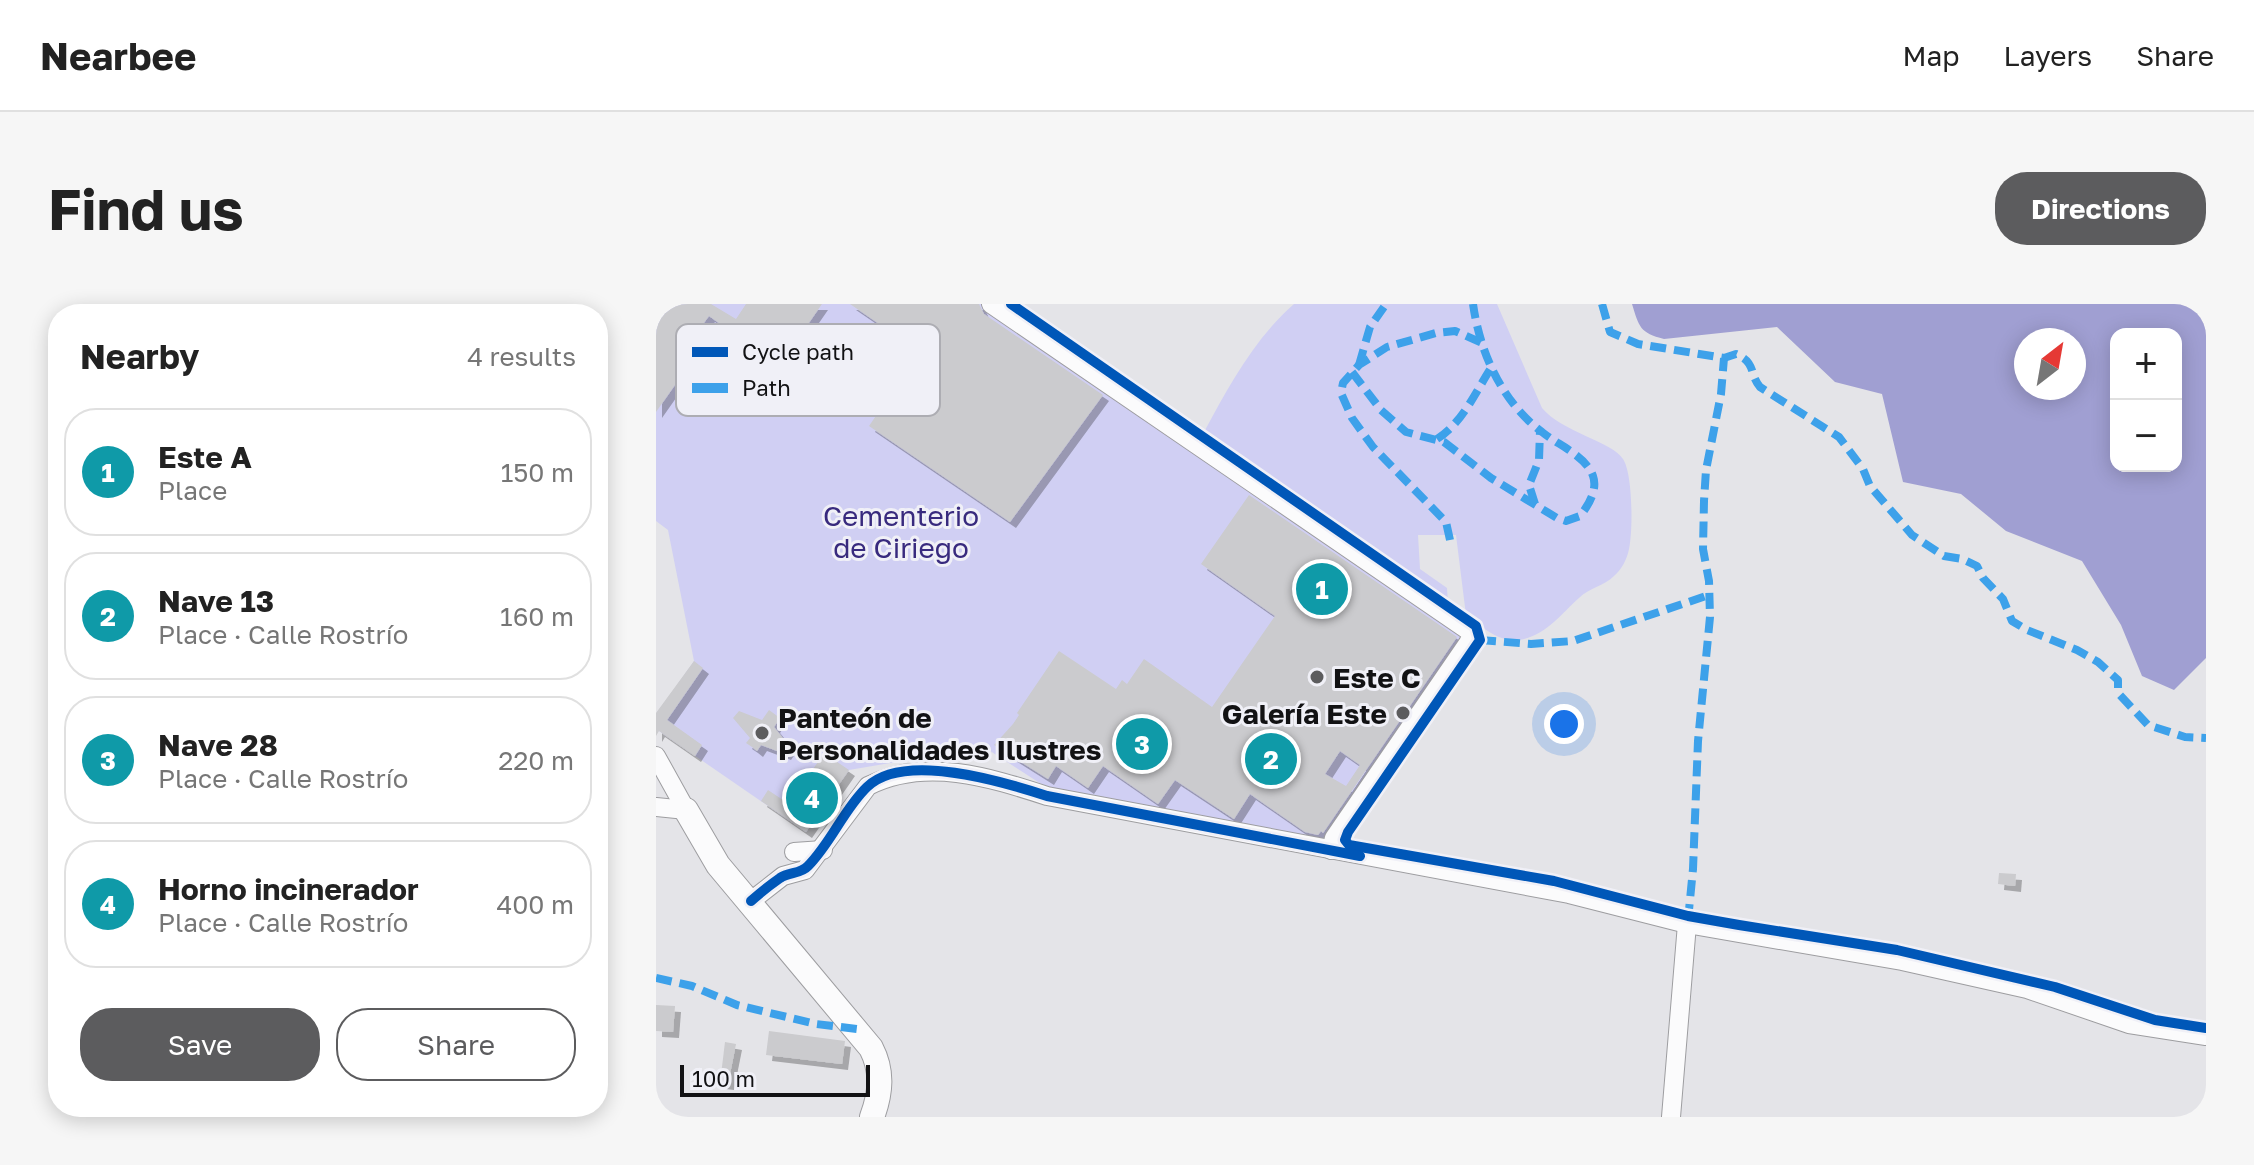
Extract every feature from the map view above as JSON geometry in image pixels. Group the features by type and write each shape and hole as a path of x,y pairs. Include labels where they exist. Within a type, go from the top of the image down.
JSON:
{"main road":[{"path":"686,810 718,865 871,1048 878,1061 880,1076 880,1094 872,1117"}],"street":[{"path":"991,304 1469,631 1471,637 1468,643 1334,838 1331,850"},
{"path":"656,756 686,810"},
{"path":"751,901 783,876 805,870 868,786 898,774 952,772 1001,781 1047,796 1569,894 1687,924 1902,961 2027,989 2090,1008 2129,1024 2206,1036"},
{"path":"656,807 686,810"},
{"path":"794,852 823,850"},
{"path":"1671,1117 1687,924"}],"green space":[{"name":"Cementerio de Ciriego","path":"656,304 984,304 1463,637 1321,841 1049,789 984,747 849,770 806,832 656,729 656,715 694,661 668,530 656,521"},
{"path":"1294,304 1497,304 1542,408 1562,424 1609,447 1623,459 1631,503 1631,529 1624,564 1610,579 1583,595 1542,631 1524,639 1500,638 1466,615 1456,535 1418,535 1420,569 1447,588 1448,604 1204,432 1255,348"}],"shaded area":[{"path":"1632,304 2206,304 2206,658 2174,690 2142,676 2121,625 2082,561 2006,531 1961,494 1903,482 1882,394 1835,382 1777,327 1664,339 1645,331"}],"building":[{"path":"656,304 711,304 736,319 746,304 822,304 808,324 720,324 709,316 703,324 676,324 676,384 656,412"},
{"path":"850,304 979,304 984,314 1103,395 1010,522 869,426 876,416 940,416 940,324 879,324"},
{"path":"1249,495 1457,637 1323,833 1305,832 1250,794 1234,819 1175,780 1158,804 1103,766 1088,788 1056,766 1048,779 994,745 1013,724 1019,715 1017,713 1059,651 1116,689 1122,680 1127,684 1144,659 1212,707 1275,616 1201,564","holes":["1340,751 1360,765 1346,786 1325,774"]},
{"path":"694,661 703,668 667,720 702,745 695,756 659,731 656,736 656,713"},
{"name":"Panteón de Personalidades Ilustres","path":"769,710 780,718 774,727 790,747 785,754 761,745 757,751 746,743 750,738 733,718 739,711 762,720"},
{"path":"824,753 849,770 806,832 761,801 768,790 789,804"},
{"path":"1999,873 2016,874 2015,886 1998,884"},
{"path":"656,1005 675,1006 673,1032 656,1031"},
{"path":"769,1031 845,1041 842,1064 766,1055"},
{"path":"725,1042 736,1044 728,1084 720,1083"}],"marked path":[{"path":"1359,365 1370,327 1386,304"},
{"path":"1352,372 1381,410 1406,432 1444,442 1491,478 1557,518 1566,521 1580,516 1593,492 1593,476 1578,457 1528,420 1504,391 1487,358 1473,304"},
{"path":"1602,304 1610,332 1638,344 1724,358 1736,354 1743,357 1750,364 1760,387 1839,437 1863,469 1870,486 1912,535 1944,556 1977,566 1983,578 2003,599 2012,621 2098,662 2118,680 2118,693 2148,725 2185,737 2206,738"},
{"path":"1450,540 1446,522 1373,447 1352,418 1341,393 1343,383 1359,365 1387,347 1436,333 1455,331 1482,343"},
{"path":"1688,920 1698,741 1710,617 1709,581 1703,549 1704,501 1724,358"},
{"path":"1437,439 1461,416 1491,368"},
{"path":"1535,504 1529,485 1539,460 1540,431"},
{"path":"1480,640 1531,644 1573,641 1709,595"},
{"path":"656,978 692,986 737,1005 816,1024 857,1029"}],"cycle path":[{"path":"1011,304 1476,626 1480,640 1348,832 1345,840 1349,845 1554,881 1688,916 1897,950 2055,987 2155,1020 2206,1028"},
{"path":"751,901 780,878 808,866 867,787 884,776 905,771 955,773 1047,796 1360,856"}],"place":[{"name":"Este A","path":"1322,589"},
{"name":"Este C","path":"1317,677"},
{"name":"Galería Este","path":"1403,713"},
{"name":"Panteón de Personalidades Ilustres","path":"762,733"},
{"name":"Nave 28","path":"1142,744"},
{"name":"Nave 13","path":"1271,759"},
{"name":"Horno incinerador","path":"812,798"}]}
